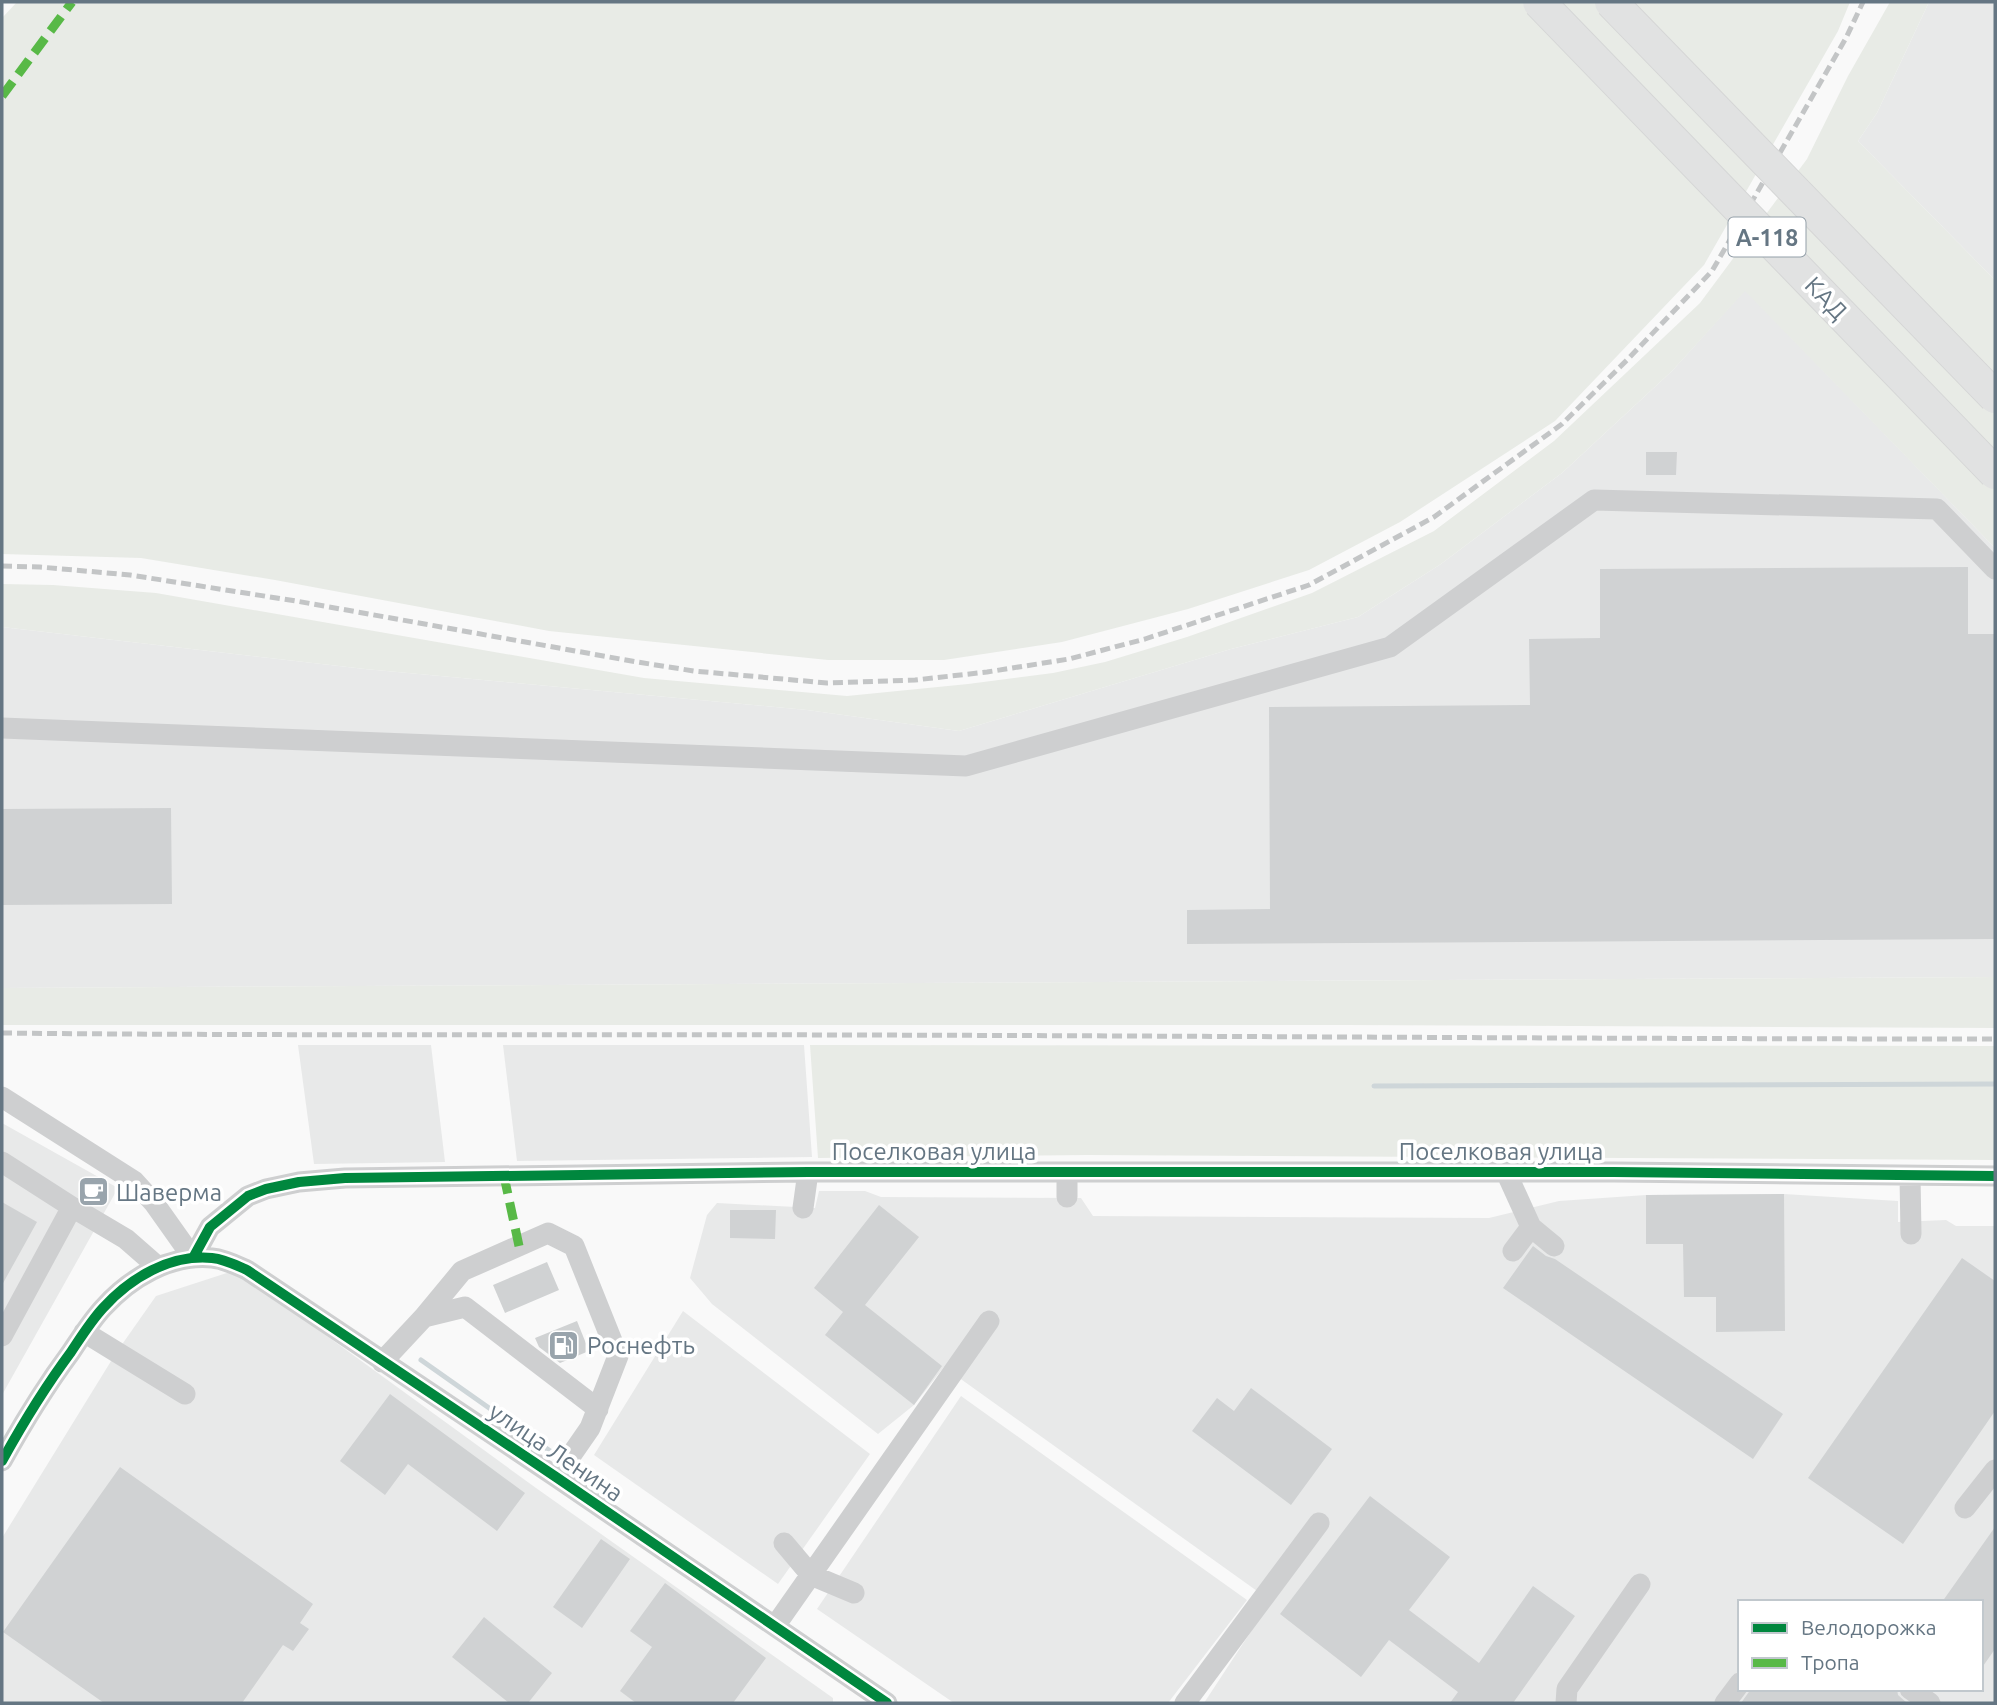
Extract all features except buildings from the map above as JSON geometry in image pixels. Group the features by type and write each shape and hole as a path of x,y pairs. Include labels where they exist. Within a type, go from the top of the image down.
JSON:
{"highway":[{"name":"КАД","path":"1539,2 1995,473"},
{"name":"А-118","path":"1611,2 1995,397"}],"street":[{"path":"2,728 966,766 1390,647 1594,500 1937,509 1995,569"},
{"path":"2,1097 134,1181 155,1203 193,1258 175,1261 141,1276 103,1308 30,1412 2,1461"},
{"path":"2,1163 126,1240 158,1267"},
{"path":"803,1208 808,1172"},
{"name":"Поселковая улица","path":"193,1258 210,1227 248,1196 299,1182 345,1178 808,1172 1506,1172 1995,1176"},
{"path":"1067,1172 1067,1198"},
{"path":"1506,1172 1531,1227 1554,1246"},
{"path":"1910,1176 1911,1234"},
{"path":"2,1336 72,1207"},
{"path":"1513,1251 1531,1227"},
{"path":"382,1362 462,1271 548,1233 574,1246 618,1356 590,1428 556,1477"},
{"name":"улица Ленина","path":"193,1258 214,1258 247,1270 887,1703"},
{"path":"424,1317 465,1307 597,1409"},
{"path":"775,1626 989,1321"},
{"path":"84,1332 185,1394"},
{"path":"1965,1508 1995,1470"},
{"path":"1185,1703 1319,1523"},
{"path":"784,1543 811,1575 854,1593"},
{"path":"1566,1703 1567,1689 1640,1584"},
{"path":"1725,1703 1738,1686"},
{"path":"1913,1691 1930,1703"}],"shaded area":[{"path":"17,2 1850,2 1838,31 1704,265 1555,421 1400,522 1309,570 1188,609 1062,642 944,660 828,660 549,631 141,558 2,554 2,18"},
{"path":"1890,2 1929,2 1877,113 1858,141 1995,280 1995,548 1745,291 1672,371 1562,473 1441,564 1358,617 1231,649 959,731 807,710 365,669 2,627 2,584 156,593 644,678 847,696 1053,673 1105,662 1187,637 1312,593 1434,531 1554,441 1700,303 1807,159 1848,76"},
{"path":"1929,2 1995,2 1995,280 1858,141 1877,113"},
{"path":"1745,290 1995,548 1995,977 2,988 2,627 365,669 807,710 959,731 1231,649 1358,617 1441,564 1562,473 1672,371"},
{"path":"1995,977 1995,1028 2,1025 2,988"},
{"path":"298,1045 431,1045 445,1162 314,1164"},
{"path":"503,1045 804,1045 812,1157 517,1161"},
{"path":"810,1045 1995,1046 1995,1160 1087,1155 818,1158"},
{"path":"2,1123 118,1188 2,1395"},
{"path":"819,1191 865,1191 881,1197 1081,1198 1093,1216 1489,1218 1559,1201 1646,1195 1784,1194 1898,1201 1898,1222 1946,1220 1956,1226 1995,1226 1995,1703 1204,1703 1271,1601 944,1367 914,1405 878,1434 712,1304 690,1278 707,1215 717,1203 815,1208"},
{"path":"236,1270 536,1488 833,1698 833,1703 2,1703 2,1538 116,1353 156,1296"},
{"path":"683,1311 870,1454 778,1584 594,1455"},
{"path":"961,1396 1247,1600 1168,1703 954,1703 817,1609"}],"waterway":[{"path":"1374,1086 1995,1084"},
{"path":"421,1360 553,1453"}],"railway":[{"path":"2,566 130,575 296,601 694,671 827,683 915,680 987,672 1069,659 1145,639 1309,585 1434,517 1562,424 1712,271 1846,38 1863,2"},
{"path":"2,1033 1995,1039"}],"marked path":[{"path":"2,96 72,2"},
{"path":"504,1176 519,1246"}],"cycle path":[{"path":"193,1258 210,1227 248,1196 299,1182 345,1178 808,1172 1614,1172 1995,1176"},
{"path":"2,1461 52,1378 90,1324 114,1297 138,1278 166,1264 196,1258 230,1262 247,1270 556,1477 887,1703"}],"place":[{"name":"Шаверма","path":"93,1192"},
{"name":"Роснефть","path":"564,1345"}]}
